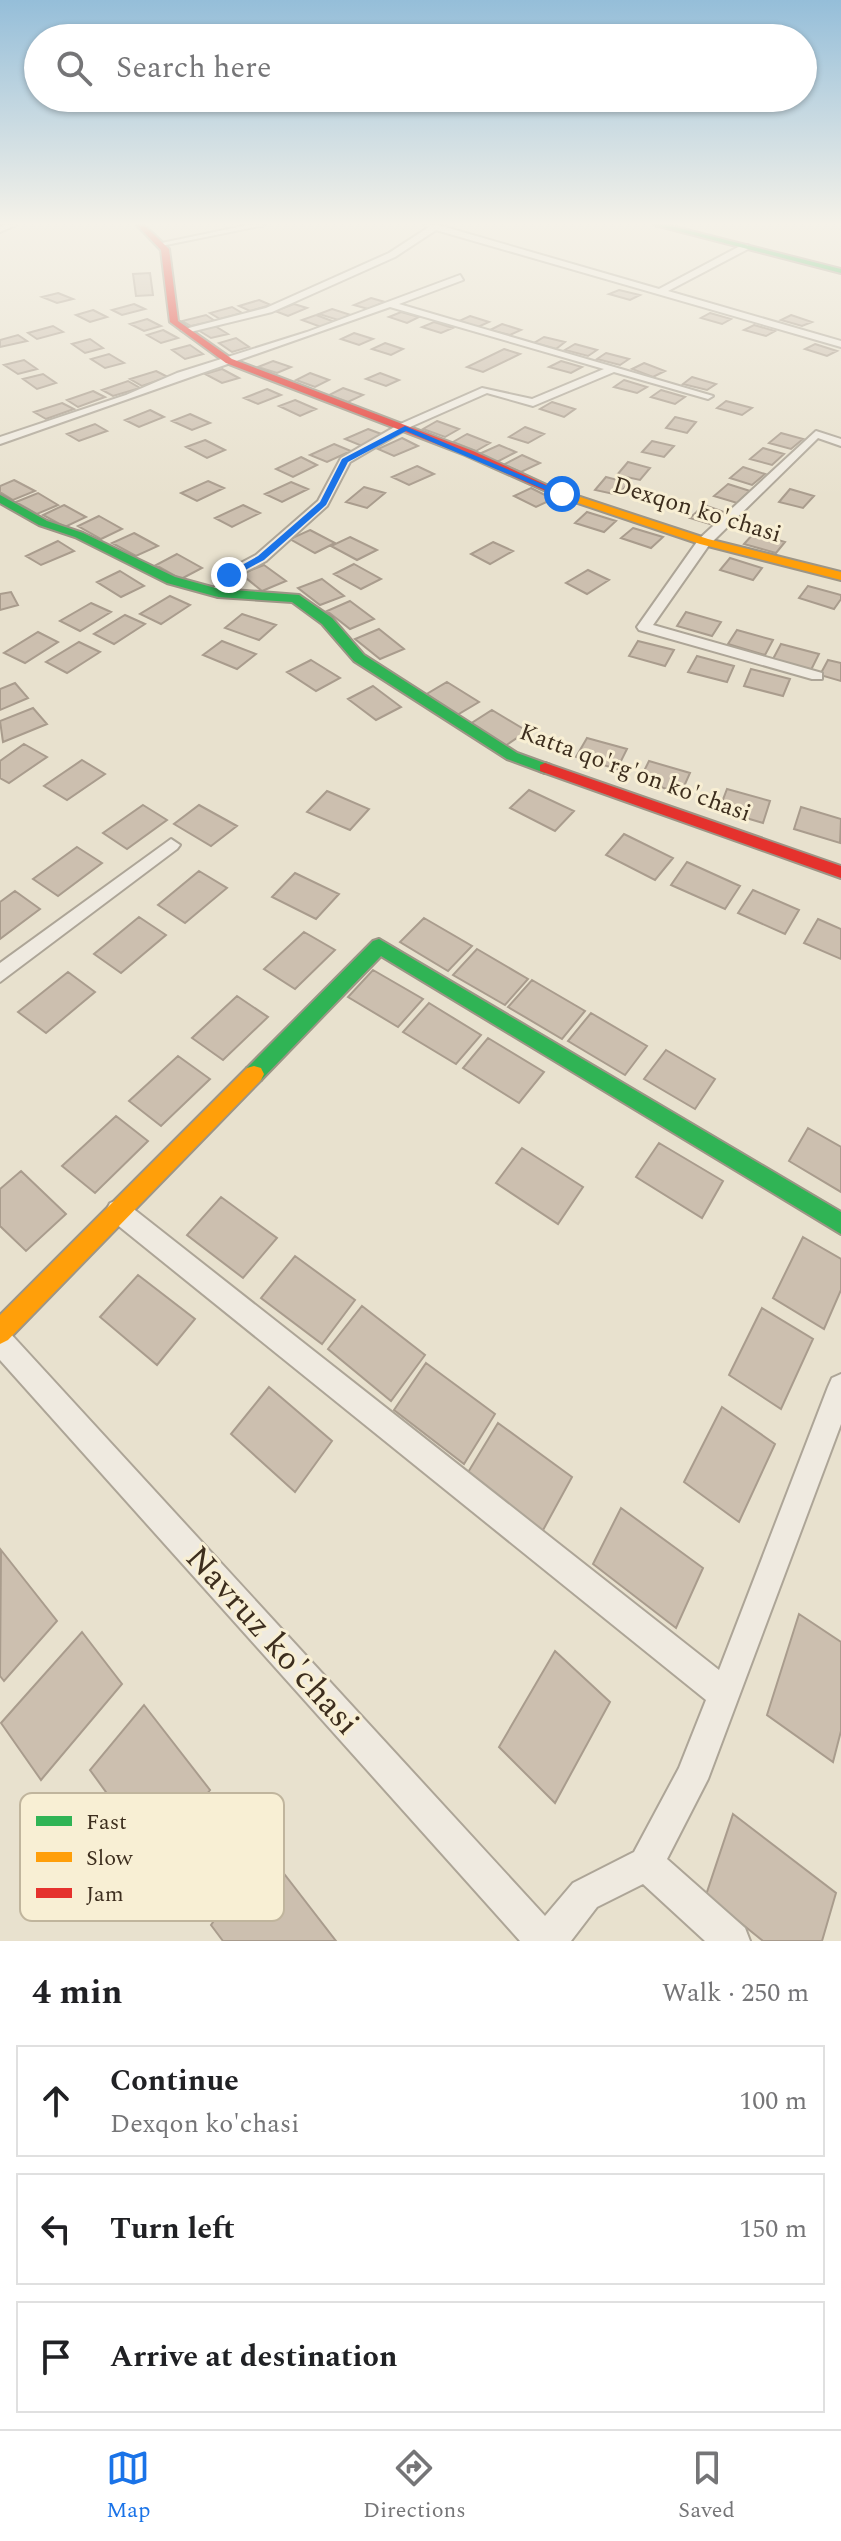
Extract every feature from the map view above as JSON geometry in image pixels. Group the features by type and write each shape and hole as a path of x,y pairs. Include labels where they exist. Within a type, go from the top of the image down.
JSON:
{"main road":[{"path":"173,316 174,322 186,330"},
{"name":"Dexqon ko'chasi","path":"186,330 229,361 404,428 562,494 704,542 841,576"},
{"name":"Katta qo'rg'on ko'chasi","path":"0,498 43,523 79,535 171,580 218,593 295,598 327,621 359,658 512,756 841,872"},
{"path":"0,1332 379,946 841,1224"}],"street":[{"path":"186,330 246,316"},
{"path":"0,441 361,316"},
{"path":"429,316 708,396"},
{"path":"745,316 841,344"},
{"path":"218,593 229,575 261,558 323,503 345,460 404,428 486,390 533,403 615,368"},
{"path":"817,676 644,627 704,542 816,434 841,443"},
{"path":"0,974 171,845"},
{"path":"118,1211 725,1695"},
{"name":"Navruz ko'chasi","path":"0,1341 546,1941"},
{"path":"546,1941 585,1895 646,1864 691,1779 841,1387"},
{"path":"646,1864 732,1941"}],"building":[{"path":"77,316 107,317 90,322"},
{"path":"207,316 215,321 191,326 182,321"},
{"path":"318,316 335,322 321,327 302,320"},
{"path":"324,316 349,316 338,320"},
{"path":"414,316 419,317 407,323 389,317"},
{"path":"470,316 489,322 478,327 459,321"},
{"path":"719,316 731,319 722,324 701,318"},
{"path":"793,316 812,322 802,326 781,320"},
{"path":"147,319 161,326 144,331 130,324"},
{"path":"434,322 453,328 441,333 422,327"},
{"path":"502,324 521,330 510,335 490,330"},
{"path":"754,325 775,331 766,336 744,330"},
{"path":"53,326 63,332 37,339 28,333"},
{"path":"215,326 228,334 211,338 198,330"},
{"path":"163,330 178,338 161,343 147,335"},
{"path":"354,333 373,339 359,345 341,339"},
{"path":"18,335 27,341 0,347 0,340"},
{"path":"544,337 565,342 556,349 534,343"},
{"path":"236,338 249,347 232,352 219,343"},
{"path":"90,339 103,348 85,353 72,344"},
{"path":"385,343 403,349 391,355 372,349"},
{"path":"575,344 597,350 588,356 565,350"},
{"path":"815,344 837,351 827,356 805,349"},
{"path":"190,345 203,354 185,359 172,350"},
{"path":"504,349 520,354 483,372 467,367"},
{"path":"606,353 629,359 620,365 597,359"},
{"path":"109,354 124,363 105,368 91,359"},
{"path":"24,360 37,369 18,374 4,365"},
{"path":"273,361 291,367 277,373 258,367"},
{"path":"561,361 582,367 571,373 549,367"},
{"path":"644,363 665,371 653,377 632,369"},
{"path":"222,369 239,378 222,383 205,374"},
{"path":"156,371 168,377 142,386 130,379"},
{"path":"310,373 329,380 315,387 296,380"},
{"path":"380,373 399,380 386,386 366,379"},
{"path":"43,374 56,383 37,389 23,379"},
{"path":"692,377 716,384 707,390 683,384"},
{"path":"624,380 647,387 637,393 614,387"},
{"path":"128,381 140,388 113,396 102,390"},
{"path":"343,388 363,395 348,402 329,395"},
{"path":"267,389 281,395 258,404 244,398"},
{"path":"661,390 685,397 675,404 651,397"},
{"path":"93,391 105,397 78,407 67,400"},
{"path":"295,400 316,409 300,416 279,406"},
{"path":"726,401 752,408 742,415 717,408"},
{"path":"552,402 575,409 564,417 540,409"},
{"path":"62,403 74,409 46,419 34,412"},
{"path":"150,410 164,417 139,427 125,420"},
{"path":"190,414 210,423 192,430 172,421"},
{"path":"675,417 696,422 687,433 666,428"},
{"path":"437,421 459,429 445,437 423,429"},
{"path":"95,424 107,431 79,441 67,434"},
{"path":"525,427 544,434 528,443 509,437"},
{"path":"368,429 384,435 362,446 345,439"},
{"path":"781,433 803,439 791,449 769,443"},
{"path":"467,434 490,443 476,451 453,442"},
{"path":"402,438 418,446 394,456 378,449"},
{"path":"205,440 225,450 207,458 186,447"},
{"path":"652,441 674,446 664,457 642,452"},
{"path":"334,444 351,451 327,462 310,455"},
{"path":"499,445 516,452 497,462 479,454"},
{"path":"763,448 784,454 772,465 750,459"},
{"path":"522,455 540,463 521,472 503,465"},
{"path":"301,457 317,465 293,477 276,469"},
{"path":"628,462 650,468 640,480 617,475"},
{"path":"417,466 434,474 409,485 392,477"},
{"path":"743,467 765,474 752,485 730,478"},
{"path":"606,477 629,483 618,495 595,490"},
{"path":"14,480 35,491 13,500 0,492 0,486"},
{"path":"208,481 224,488 197,501 181,493"},
{"path":"291,482 308,489 282,502 265,494"},
{"path":"728,484 750,491 737,503 714,496"},
{"path":"364,487 385,493 367,508 346,502"},
{"path":"531,488 553,499 536,507 514,496"},
{"path":"790,489 814,496 803,508 779,502"},
{"path":"38,493 58,505 37,514 16,502"},
{"path":"64,505 86,517 65,527 43,515"},
{"path":"243,505 260,513 232,527 215,518"},
{"path":"704,505 727,513 713,525 690,518"},
{"path":"587,512 616,521 604,532 575,523"},
{"path":"99,516 122,529 101,539 78,526"},
{"path":"633,528 663,537 651,548 621,538"},
{"path":"310,530 335,543 315,553 290,539"},
{"path":"134,533 158,546 136,556 112,543"},
{"path":"754,533 785,542 776,553 744,544"},
{"path":"350,537 377,550 357,560 331,546"},
{"path":"58,541 74,551 41,565 26,556"},
{"path":"493,542 513,551 490,564 471,554"},
{"path":"177,554 202,568 181,579 156,565"},
{"path":"730,558 762,568 753,580 720,570"},
{"path":"354,564 381,579 361,589 334,574"},
{"path":"264,565 286,581 262,591 241,574"},
{"path":"588,570 609,580 587,594 566,583"},
{"path":"120,571 144,586 121,597 97,582"},
{"path":"322,579 344,596 320,605 298,588"},
{"path":"808,586 841,595 841,599 834,609 799,598"},
{"path":"11,592 18,605 0,610 0,594"},
{"path":"170,596 190,605 161,624 140,614"},
{"path":"350,601 374,619 350,629 327,611"},
{"path":"91,603 111,612 80,631 60,621"},
{"path":"686,612 721,622 712,636 677,626"},
{"path":"242,614 276,625 259,640 225,628"},
{"path":"125,615 145,624 114,644 94,634"},
{"path":"379,629 404,649 380,659 355,639"},
{"path":"737,630 773,640 765,655 728,644"},
{"path":"38,632 58,642 25,663 4,653"},
{"path":"222,641 256,654 237,669 203,655"},
{"path":"638,641 674,650 665,666 629,656"},
{"path":"79,642 100,652 67,673 46,662"},
{"path":"781,644 819,654 811,670 773,659"},
{"path":"697,656 734,666 727,682 688,672"},
{"path":"311,660 340,678 316,691 287,672"},
{"path":"828,660 841,663 841,681 820,675"},
{"path":"751,669 790,679 783,696 744,686"},
{"path":"447,682 479,702 457,715 425,695"},
{"path":"15,683 28,698 0,710 0,689"},
{"path":"373,686 401,707 376,720 348,699"},
{"path":"33,708 47,724 3,742 0,721"},
{"path":"492,710 527,731 505,746 470,724"},
{"path":"587,738 627,749 617,769 576,757"},
{"path":"24,744 47,757 9,783 0,778 0,761"},
{"path":"82,760 105,774 67,800 44,786"},
{"path":"649,761 690,773 681,793 639,781"},
{"path":"727,789 770,801 763,823 719,810"},
{"path":"529,790 574,811 555,831 510,808"},
{"path":"327,791 369,809 350,830 307,812"},
{"path":"143,805 167,820 127,849 103,833"},
{"path":"199,805 237,826 211,846 174,824"},
{"path":"801,807 841,819 840,843 794,829"},
{"path":"624,834 673,858 655,880 606,855"},
{"path":"77,847 102,863 58,896 33,879"},
{"path":"687,862 740,886 725,909 671,885"},
{"path":"199,871 227,888 185,923 158,905"},
{"path":"295,873 339,894 316,919 272,897"},
{"path":"753,890 799,910 785,934 738,913"},
{"path":"15,891 40,909 0,939 0,902"},
{"path":"139,917 166,935 121,973 94,954"},
{"path":"424,918 472,946 448,971 400,942"},
{"path":"818,919 841,929 841,959 804,943"},
{"path":"304,932 335,950 295,989 264,969"},
{"path":"477,949 528,979 505,1005 453,975"},
{"path":"373,970 423,999 398,1027 348,997"},
{"path":"68,972 95,992 46,1033 18,1012"},
{"path":"532,980 585,1011 562,1039 508,1007"},
{"path":"237,996 268,1017 223,1060 192,1038"},
{"path":"429,1003 481,1035 456,1064 403,1032"},
{"path":"591,1013 647,1046 625,1075 568,1041"},
{"path":"488,1038 544,1072 519,1103 463,1068"},
{"path":"666,1050 715,1079 695,1109 644,1079"},
{"path":"178,1056 210,1079 161,1126 129,1101"},
{"path":"116,1116 148,1141 95,1193 62,1166"},
{"path":"808,1128 841,1147 841,1192 789,1161"},
{"path":"659,1143 723,1181 702,1218 636,1177"},
{"path":"522,1148 583,1187 558,1224 496,1183"},
{"path":"21,1171 66,1214 26,1251 0,1226 0,1189"},
{"path":"221,1197 277,1238 243,1278 187,1235"},
{"path":"803,1237 841,1259 841,1290 824,1329 773,1298"},
{"path":"295,1256 355,1300 322,1344 261,1298"},
{"path":"138,1275 195,1319 157,1365 100,1317"},
{"path":"362,1306 425,1355 391,1401 328,1349"},
{"path":"762,1308 813,1339 781,1409 729,1375"},
{"path":"426,1363 495,1414 464,1464 394,1410"},
{"path":"269,1387 332,1441 295,1492 231,1434"},
{"path":"722,1407 775,1444 739,1522 684,1482"},
{"path":"498,1423 572,1477 542,1532 467,1474"},
{"path":"621,1508 703,1568 676,1628 593,1564"},
{"path":"1,1550 57,1621 4,1681 0,1676"},
{"path":"799,1614 841,1642 841,1731 833,1762 767,1715"},
{"path":"82,1632 122,1684 41,1780 1,1723"},
{"path":"555,1651 610,1702 555,1803 499,1747"},
{"path":"144,1705 210,1790 208,1793 107,1793 90,1770"},
{"path":"733,1814 836,1893 822,1941 763,1941 706,1895"},
{"path":"284,1874 336,1941 223,1941 211,1925 214,1921 284,1921"}],"traffic: fast":[{"path":"0,498 43,523 79,535 171,580 218,593 295,598 327,621 359,658 512,756 545,768"},
{"path":"254,1074 379,946 841,1224"}],"traffic: slow":[{"path":"561,494 704,542 841,576"},
{"path":"0,1332 254,1074"}],"traffic: jam":[{"path":"173,316 174,322 229,361 469,453 561,494"},
{"path":"545,768 841,872"}],"route":[{"path":"229,575 261,558 323,503 345,460 405,428 562,494"}]}
